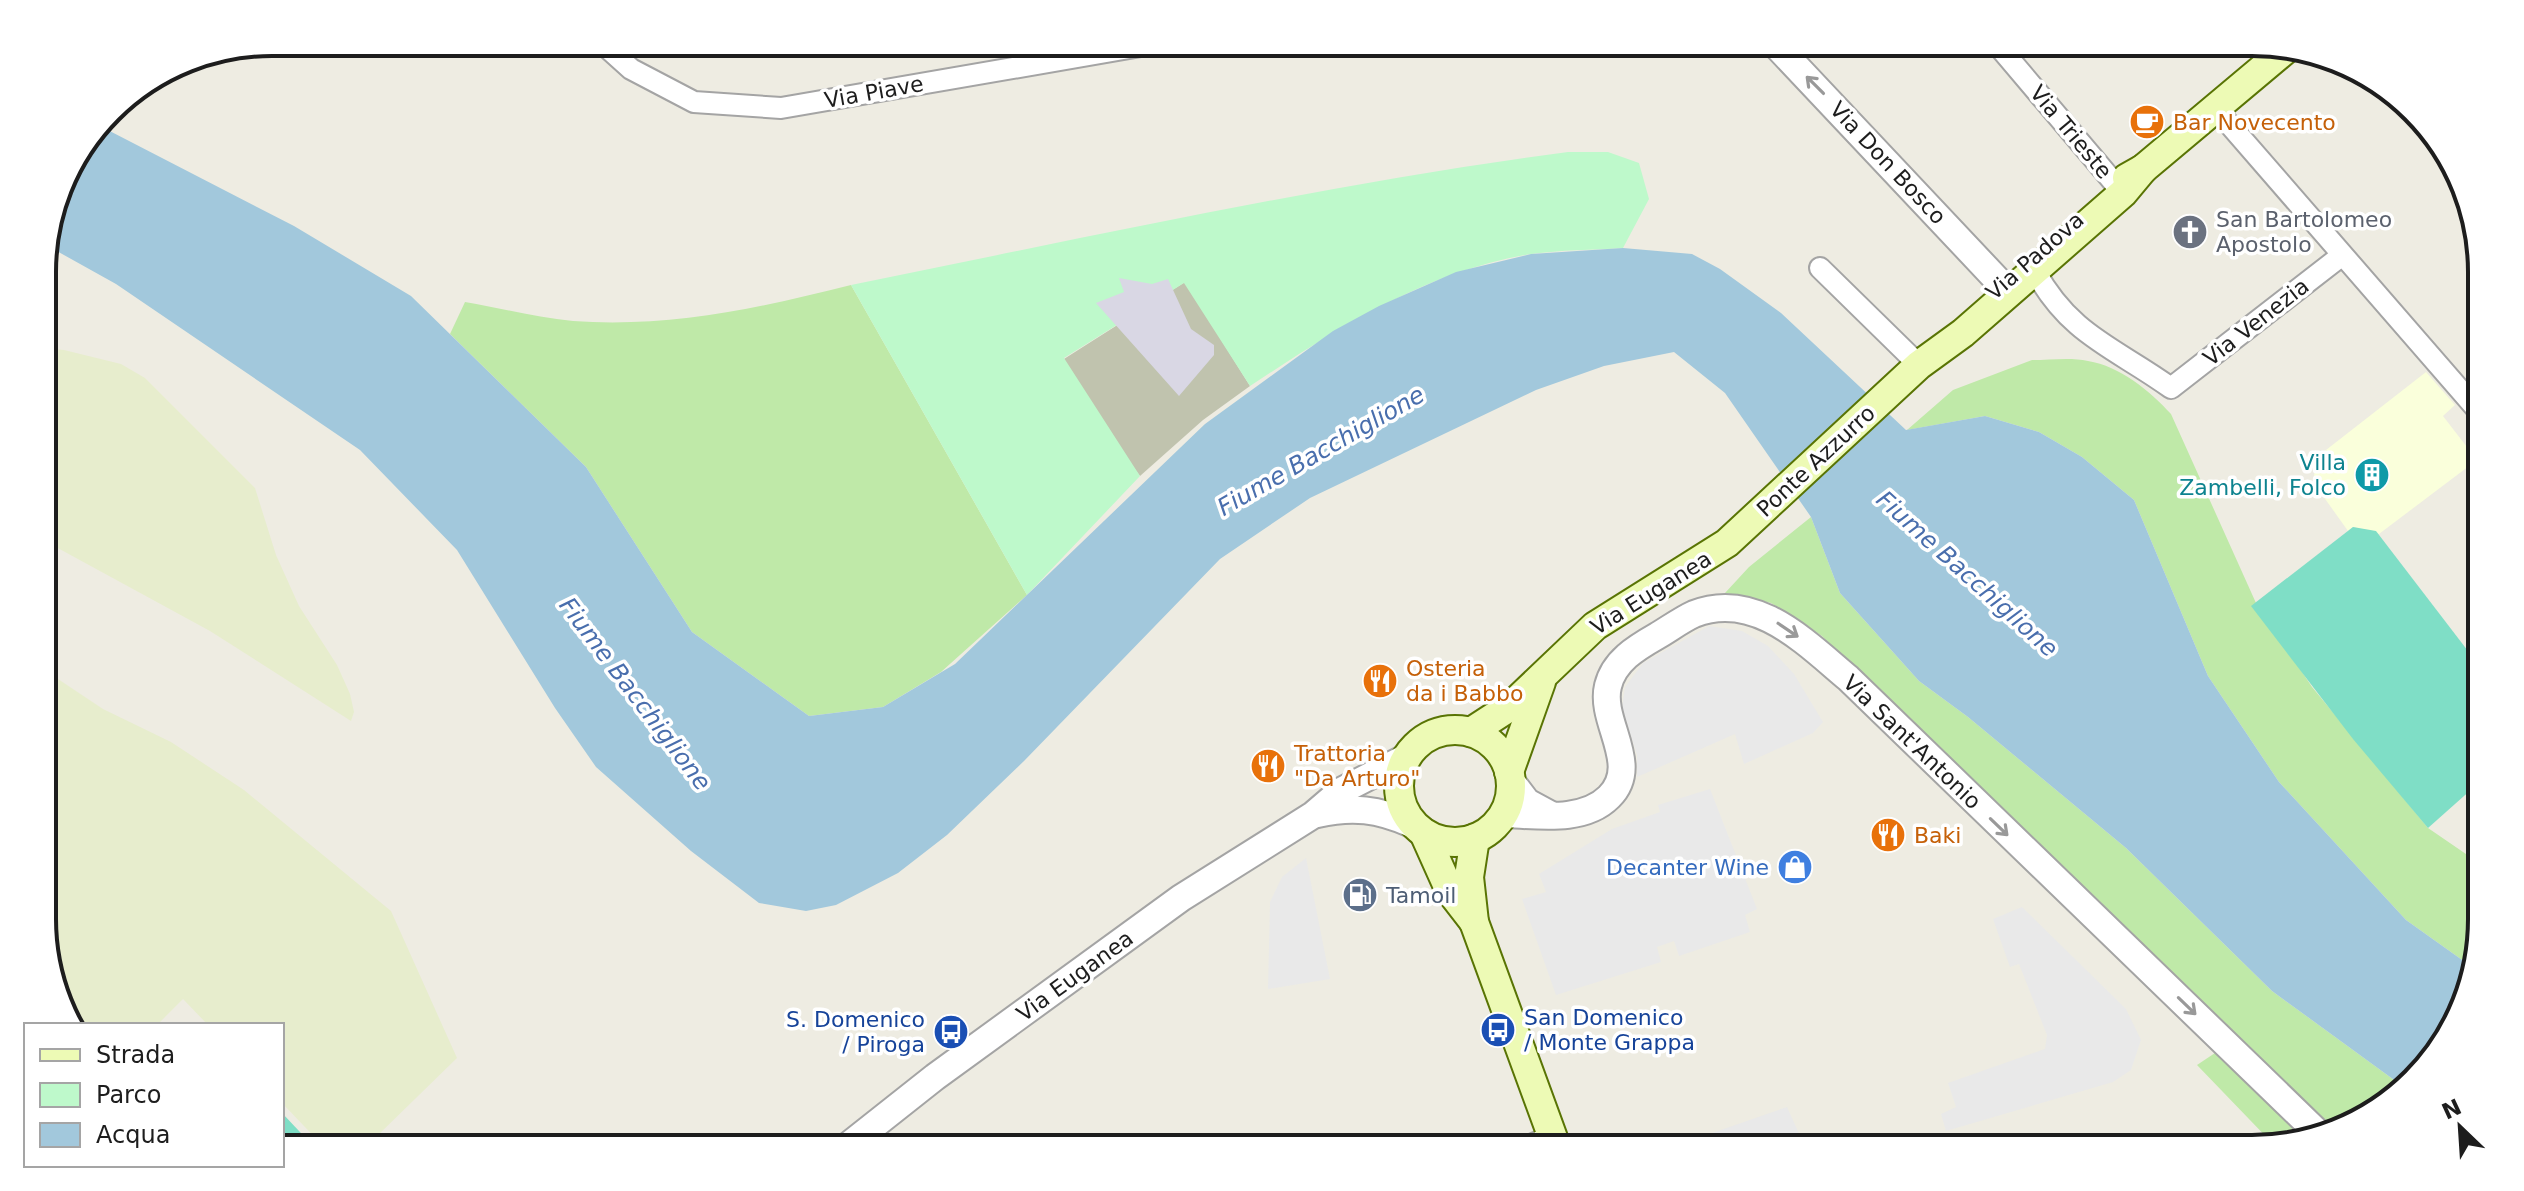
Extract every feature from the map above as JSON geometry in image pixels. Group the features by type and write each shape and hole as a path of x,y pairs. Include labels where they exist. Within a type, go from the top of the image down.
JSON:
{"main road":[{"name":"Via Padova","path":"1919,366 1952,329 2116,185 2143,169 2276,57"},
{"name":"Via Padova","path":"1919,366 2035,271 2123,193 2143,169"},
{"name":"Ponte Azzurro","path":"1727,543 1919,366"},
{"name":"Via Euganea","path":"1407,757 1416,745 1441,731 1471,732 1511,706 1542,678 1573,643 1595,626 1727,543"},
{"name":"Via Euganea","path":"1504,814 1510,777 1542,678"},
{"path":"1471,732 1495,747 1510,777"},
{"path":"1407,757 1400,773 1399,791 1403,809 1418,828 1450,891 1474,922"},
{"path":"1504,814 1487,833 1475,838 1469,877 1474,922 1552,1135"},
{"name":"Via Euganea","path":"1418,828 1449,842 1475,838"}],"street":[{"name":"Via Piave","path":"617,56 631,69 694,102 781,108 1081,56"},
{"name":"Via Don Bosco","path":"1786,56 2002,285"},
{"name":"Via Trieste","path":"2007,56 2116,185"},
{"path":"2216,109 2468,399"},
{"name":"Via Venezia","path":"2171,388 2341,256"},
{"path":"1820,268 1919,366"},
{"name":"Via Padova","path":"2035,271 2049,297 2077,328 2171,388"},
{"name":"Via Sant'Antonio","path":"1504,814 1551,815 1595,807 1610,797 1619,783 1622,766 1607,687 1619,662 1693,615 1716,608 1742,608 1774,621 1848,678 2311,1127"},
{"name":"Via Euganea","path":"862,1135 935,1077 1181,898 1313,815 1341,791 1407,757"},
{"path":"1510,777 1527,802 1551,815"},
{"name":"Via Euganea","path":"1313,815 1346,807 1373,809 1418,828"}],"shaded area":[{"path":"1119,278 1152,284 1168,279 1191,329 1214,345 1214,355 1179,396 1096,303 1124,292"},
{"path":"1185,282 1250,386 1203,420 1140,476 1100,422 1064,359"},
{"path":"56,349 121,364 145,378 255,488 276,555 299,606 337,665 350,694 354,712 351,721 210,631 56,547"},
{"path":"2426,372 2455,405 2443,416 2468,448 2468,467 2379,534 2353,527 2348,531 2313,482 2317,457"},
{"path":"1709,626 1742,631 1768,646 1794,674 1823,722 1813,733 1744,764 1735,734 1637,777 1637,755 1622,708 1625,687 1643,663"},
{"path":"56,678 103,709 171,742 244,790 391,911 457,1058 378,1135 313,1135 284,1105 284,1023 206,1023 183,999 159,1023 83,1023 72,1002 63,975 56,919"},
{"path":"1710,789 1757,909 1745,915 1750,932 1679,956 1674,941 1657,947 1661,962 1556,995 1522,899 1546,892 1539,874 1612,829 1660,812 1658,805"},
{"path":"1306,858 1330,979 1268,989 1270,902 1282,877"},
{"path":"2022,907 2126,1009 2141,1040 2131,1070 2113,1082 1946,1131 1941,1114 1956,1107 1948,1083 2045,1049 2047,1035 2019,964 2010,967 1993,919"},
{"path":"1787,1107 1800,1135 1706,1135"}],"green space":[{"path":"1568,152 1608,152 1639,163 1649,199 1623,248 1531,254 1455,274 1419,288 1349,324 1250,386 1184,283 1064,358 1140,476 1027,595 851,285 1298,195"},
{"path":"851,285 1027,595 941,672 883,707 809,716 692,632 586,467 450,334 465,302 560,320 644,322 748,308"},
{"path":"2032,360 2081,360 2123,374 2144,388 2171,414 2256,603 2312,687 2428,828 2468,855 2468,919 2464,961 2406,920 2279,782 2208,676 2134,500 2082,457 2039,432 1985,416 1907,430 1953,390"},
{"path":"1811,517 1840,593 1919,681 1968,717 2126,848 2272,991 2395,1080 2372,1099 2322,1124 2264,1135 2197,1065 2227,1045 1978,803 1822,636 1771,603 1725,593 1749,567"},
{"path":"2353,527 2376,531 2468,651 2468,792 2428,828 2353,739 2251,606"},
{"path":"284,1115 303,1135 284,1135"}],"water":[{"name":"Fiume Bacchiglione","path":"109,131 294,226 411,296 586,467 692,632 809,716 883,707 955,664 1205,424 1333,331 1379,306 1456,272 1531,254 1623,248 1692,254 1720,269 1781,313 1906,430 1985,416 2039,432 2082,457 2134,500 2208,676 2279,782 2406,920 2464,961 2461,975 2439,1027 2423,1051 2395,1080 2272,991 2126,848 1968,717 1919,681 1840,593 1811,517 1725,393 1674,352 1604,366 1536,390 1310,498 1220,559 1024,761 947,835 898,873 836,905 806,911 759,903 691,851 596,767 555,708 457,550 360,450 116,284 57,251 63,216 72,189 92,152"}],"place":[{"name":"Bar Novecento","path":"2147,122"},
{"name":"San Bartolomeo Apostolo","path":"2190,232"},
{"name":"Villa Zambelli, Folco","path":"2372,475"},
{"name":"Osteria da i Babbo","path":"1380,681"},
{"name":"Trattoria \"Da Arturo\"","path":"1268,766"},
{"name":"Baki","path":"1888,835"},
{"name":"Decanter Wine","path":"1795,867"},
{"name":"Tamoil","path":"1360,895"},
{"name":"San Domenico / Monte Grappa","path":"1498,1030"},
{"name":"S. Domenico / Piroga","path":"951,1032"}]}
